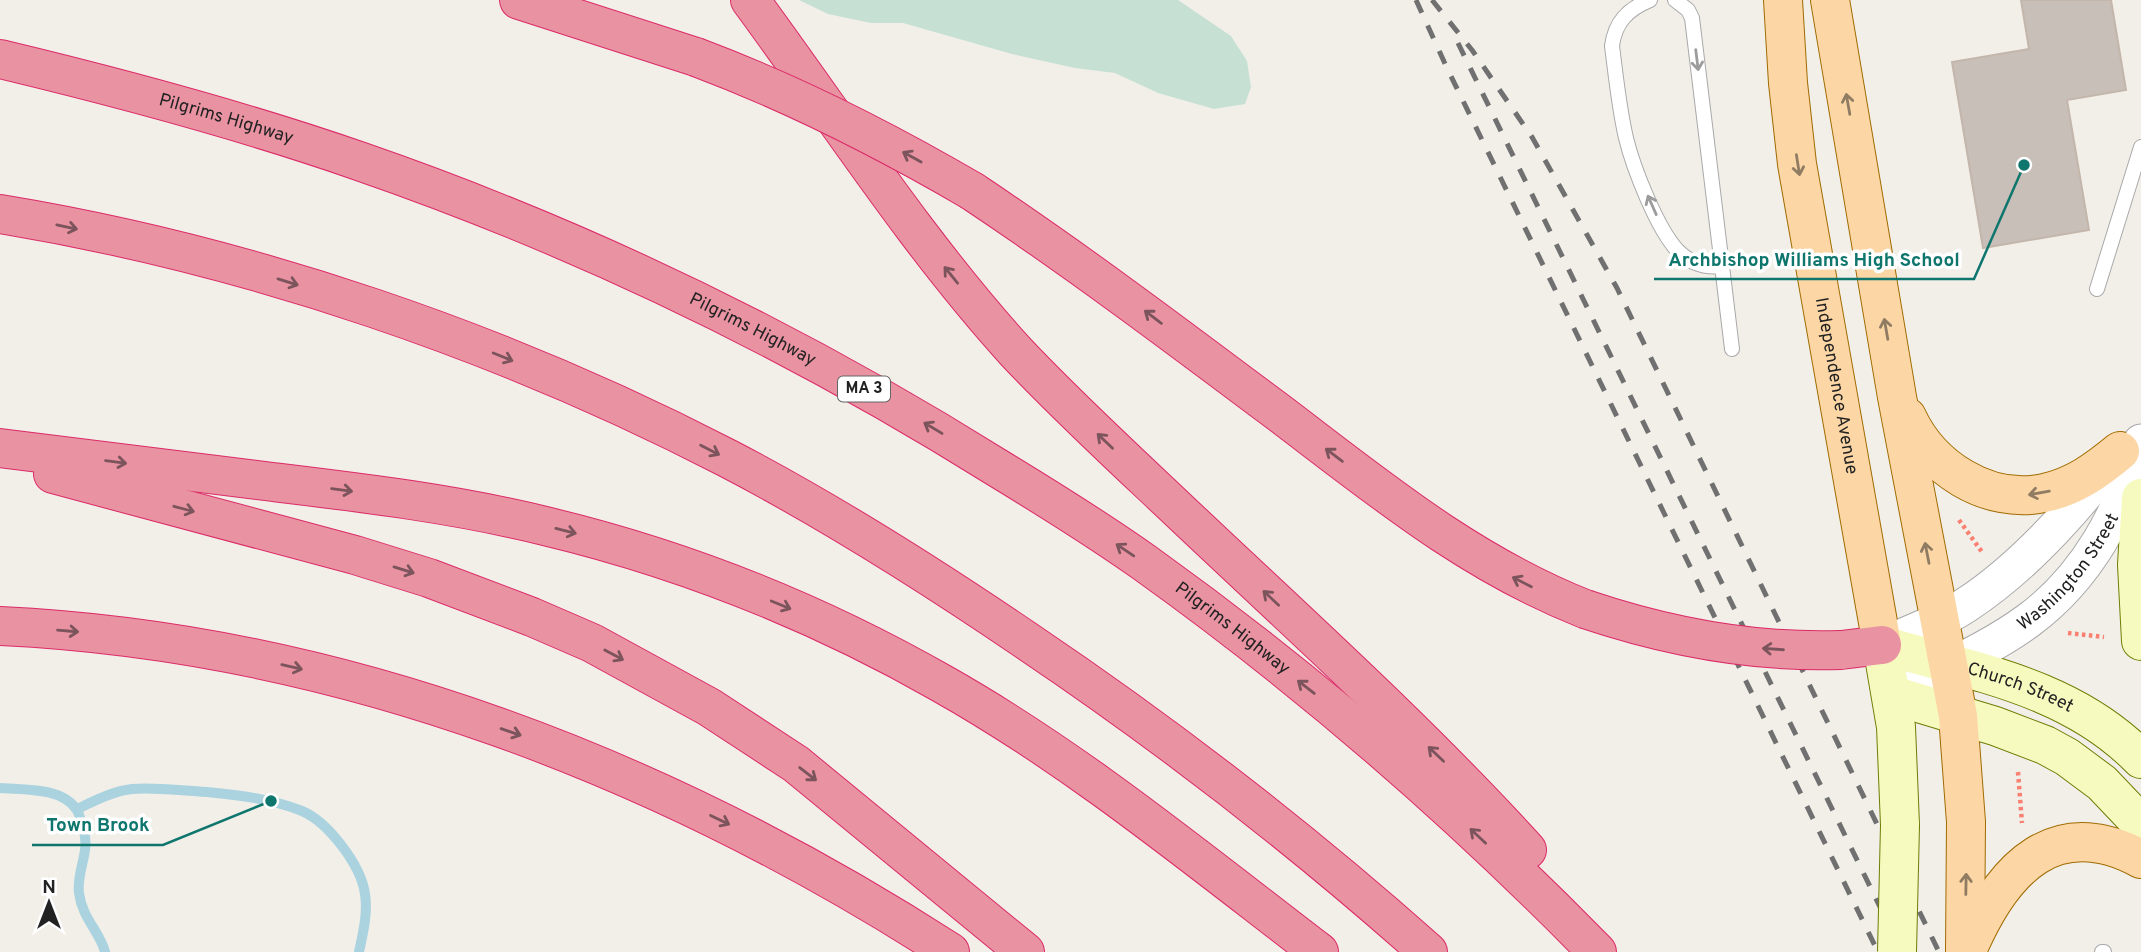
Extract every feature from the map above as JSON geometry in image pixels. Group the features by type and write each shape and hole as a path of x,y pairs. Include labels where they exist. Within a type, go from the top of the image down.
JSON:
{"highway":[{"path":"519,0 696,57"},
{"path":"546,0 751,78 836,117 972,191 1111,286 1442,534 1521,582 1585,609 1653,630 1745,647 1810,651 1882,645"},
{"path":"750,0 925,242 968,297 1017,352 1104,441 1461,779 1531,855 1611,952"},
{"name":"Pilgrims Highway","path":"0,60 121,89 242,123 423,184 550,235 655,282 769,338 890,404 965,447 1091,527 1247,640 1346,719 1436,797 1515,870 1597,952"},
{"path":"0,214 204,258 383,312 570,385 729,460 904,560 1102,692 1261,810 1428,952"},
{"path":"0,447 345,491 470,510 608,542 707,575 866,643 1013,725 1084,774 1319,952"},
{"path":"0,460 393,567 502,605 592,643 709,708 796,764 1026,952"},
{"path":"0,626 159,642 262,660 374,688 473,718 610,769 736,828 815,870 950,952"}],"main road":[{"name":"Independence Avenue","path":"1783,0 1797,164 1882,645"},
{"path":"1830,0 1897,397 1958,716 1965,801 1965,952"},
{"path":"1897,397 1913,430 1936,459 1952,472 1986,489 2023,495 2044,493 2082,479 2130,446"},
{"path":"2125,640 2137,565 2141,498"},
{"name":"Church Street","path":"1882,645 2008,679 2052,696 2095,722 2141,759"},
{"path":"1882,645 1892,695 1899,768 1897,952"},
{"path":"1892,695 2022,735 2067,757 2102,783 2141,824"},
{"path":"1965,952 1991,901 2010,876 2032,858 2072,842 2110,846 2141,859"}],"street":[{"name":"Washington Street","path":"1882,645 1964,607 2012,570 2130,446 2141,419"},
{"name":"Washington Street","path":"1892,695 2019,627 2066,587 2111,522 2130,478 2130,446"}],"lane":[{"path":"1650,0 1628,12 1614,33 1612,46 1626,140 1638,175 1669,240 1678,252 1701,265 1722,266"},
{"path":"1675,0 1688,10 1692,18 1732,349"},
{"path":"2097,289 2141,147"}],"path":[{"path":"1958,519 1987,558"},
{"path":"2062,632 2125,640"},
{"path":"2018,765 2023,834"}],"green space":[{"path":"799,0 1178,0 1231,36 1247,61 1251,87 1245,104 1214,109 1158,93 1115,73 1075,68 1012,54 903,23 871,23 828,14"}],"building":[{"path":"2021,0 2111,0 2126,90 2067,100 2089,230 1983,248 1952,62 2029,49"}],"waterway":[{"path":"0,788 51,793 69,802 77,810 84,830 85,844 79,893 84,910 105,952"},
{"path":"77,809 118,792 151,788 243,796 302,811 332,834 357,870 365,894 366,908 359,952"}],"railway":[{"path":"1416,0 1878,952"},
{"path":"1432,0 1472,50 1532,137 1617,288 1939,952"},
{"path":"1458,43 1902,952"}],"place":[{"name":"Archbishop Williams High School","path":"2024,165"},
{"name":"Town Brook","path":"271,801"}]}
